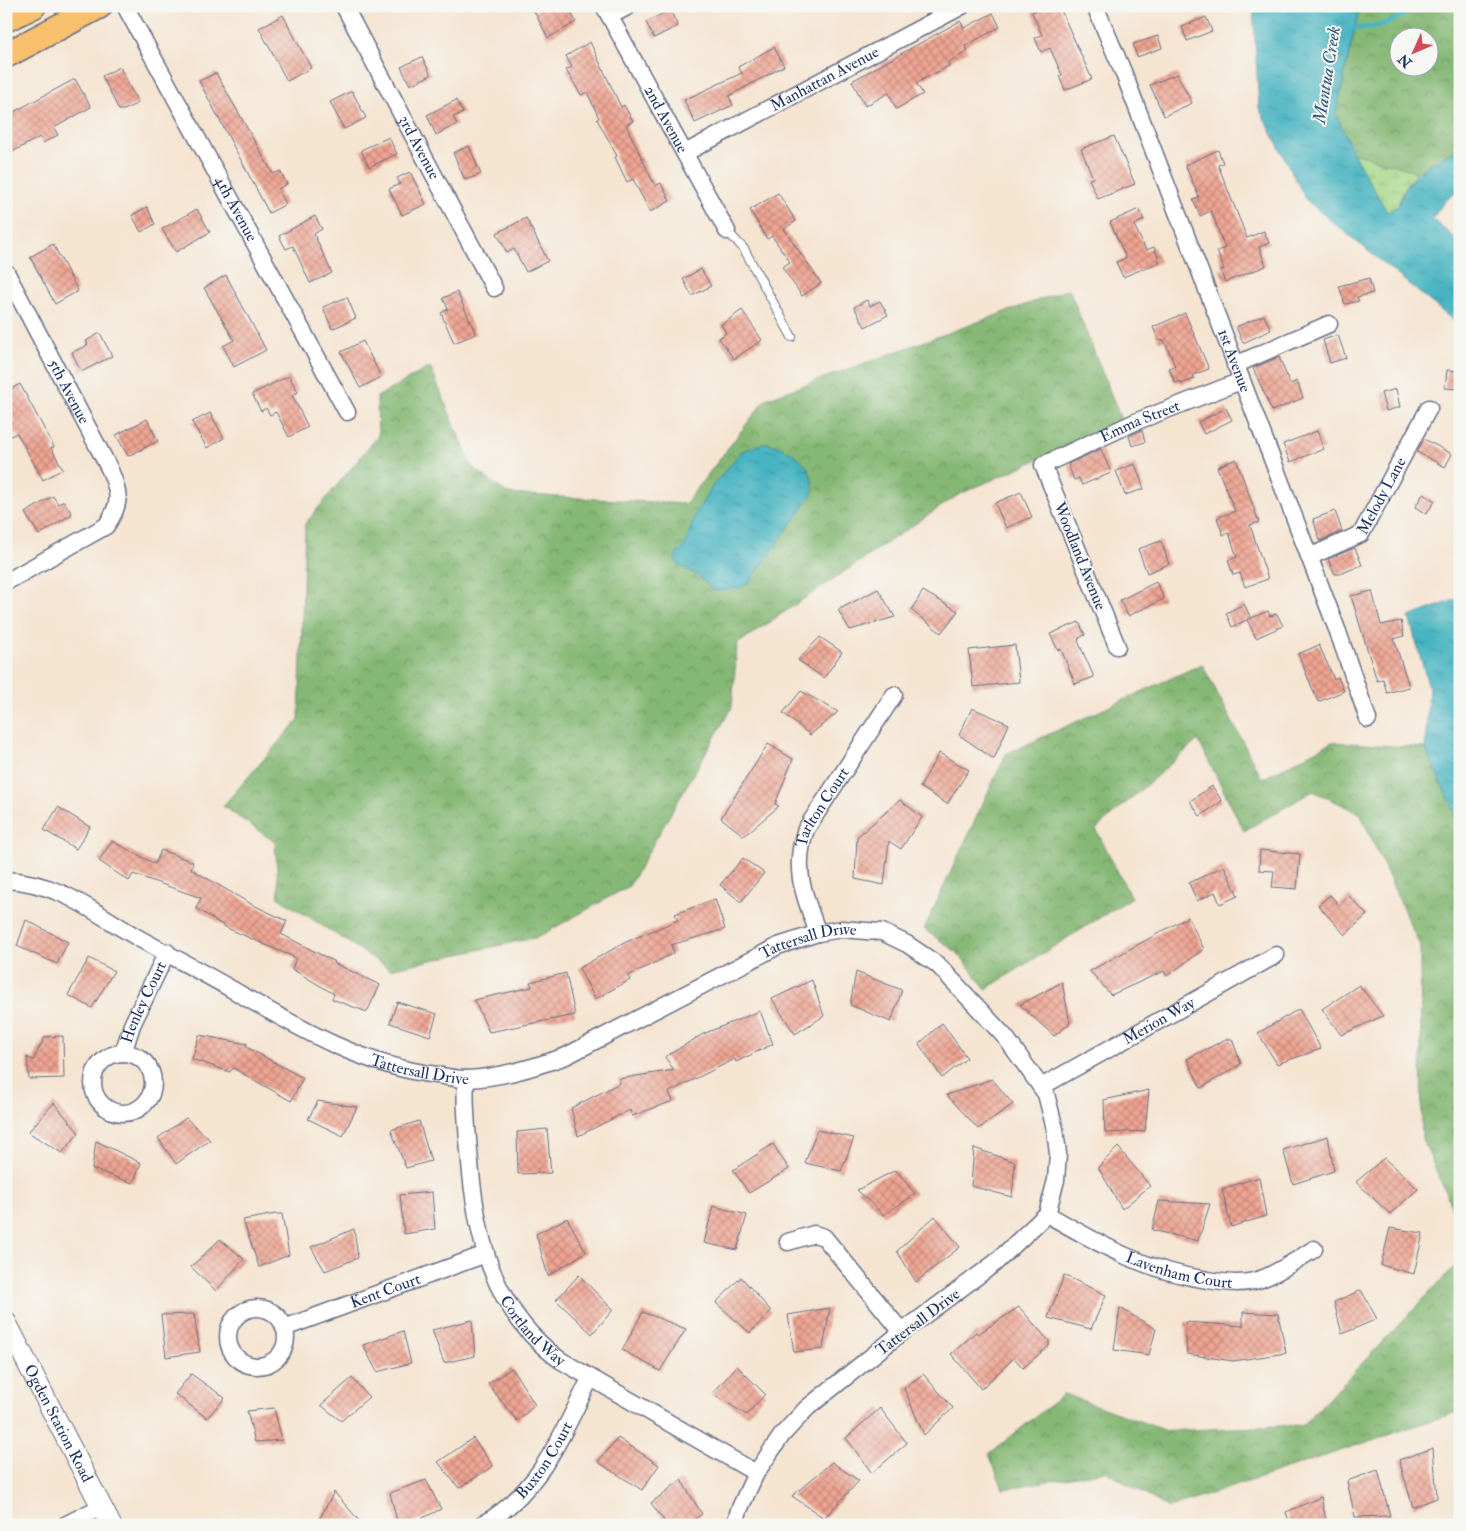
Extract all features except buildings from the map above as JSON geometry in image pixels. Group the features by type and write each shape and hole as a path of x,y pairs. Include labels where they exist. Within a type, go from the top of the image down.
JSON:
{"main road":[{"path":"6,19 33,6"},
{"path":"6,55 99,6"}],"street":[{"name":"4th Avenue","path":"125,6 347,412"},
{"name":"3rd Avenue","path":"344,6 494,288"},
{"path":"607,11 629,6"},
{"name":"Manhattan Avenue","path":"685,153 962,6"},
{"name":"1st Avenue","path":"1095,6 1124,74 1309,558 1368,719"},
{"name":"2nd Avenue","path":"607,11 727,231"},
{"name":"5th Avenue","path":"6,272 110,468 118,492 115,514 106,526 92,536 6,582"},
{"path":"1235,365 1330,324"},
{"name":"Emma Street","path":"1044,465 1135,422 1241,381"},
{"name":"Melody Lane","path":"1309,558 1361,534 1429,408"},
{"name":"Woodland Avenue","path":"1044,465 1117,646"},
{"name":"Tarlton Court","path":"818,933 802,889 799,849 806,829 894,695"},
{"name":"Tattersall Drive","path":"6,880 24,881 66,895 98,911 138,938 167,952 279,1018 329,1043 410,1072 466,1079 538,1066 566,1056 778,946 818,933 842,929 882,932 907,944 938,965 1006,1038 1046,1094 1053,1116 1058,1154 1056,1180 1047,1214 995,1263 902,1332 807,1408 782,1435 756,1473 739,1510 735,1525"},
{"name":"Henley Court","path":"123,1054 132,1025 167,952"},
{"name":"Merion Way","path":"1041,1087 1276,955"},
{"name":"Cortland Way","path":"466,1079 465,1097 472,1185 486,1254 504,1299 527,1331 542,1347 590,1379 756,1473"},
{"name":"Lavenham Court","path":"1047,1214 1115,1253 1145,1265 1190,1278 1231,1284 1260,1279 1284,1268 1314,1249"},
{"path":"788,1242 814,1234 824,1237 902,1332"},
{"name":"Kent Court","path":"284,1328 486,1254"},
{"name":"Ogden Station Road","path":"6,1322 111,1525"},
{"name":"Buxton Court","path":"482,1525 520,1497 534,1482 590,1379"},
{"path":"65,1525 101,1507"}],"lane":[{"path":"727,231 744,249 792,336"}],"green space":[{"path":"1360,6 1460,6 1460,145 1457,149 1417,172 1353,153 1336,114"},
{"path":"1353,153 1417,172 1403,190 1398,206 1387,212"},
{"path":"1069,289 1122,422 958,495 737,644 732,707 629,886 538,937 390,969 279,898 275,842 223,806 299,719 305,524 378,436 377,397 430,367 472,467 508,494 685,504 766,399"},
{"path":"1202,664 1262,779 1332,742 1425,748 1460,823 1460,1226 1422,1138 1420,946 1360,813 1313,791 1244,831 1198,740 1096,829 1131,898 986,989 958,953 924,929 1006,754"},
{"path":"1460,1261 1460,1411 1169,1508 1105,1471 1003,1489 989,1454 1064,1394 1167,1431 1303,1425"}],"water":[{"name":"Mantua Creek","path":"1253,6 1360,6 1336,114 1353,153 1387,212 1398,206 1408,185 1421,171 1457,149 1460,145 1460,192 1448,197 1432,219 1460,242 1460,326 1306,200 1259,108"},
{"path":"765,443 775,445 793,454 807,467 813,484 812,495 749,583 738,588 714,591 697,575 679,565 675,560 676,555 686,543 696,512 714,484 742,451"},
{"path":"1460,598 1460,823 1425,748 1429,688 1409,617"}],"waterway":[{"name":"Mantua Creek","path":"1350,28 1368,28 1385,24 1416,6"}]}
